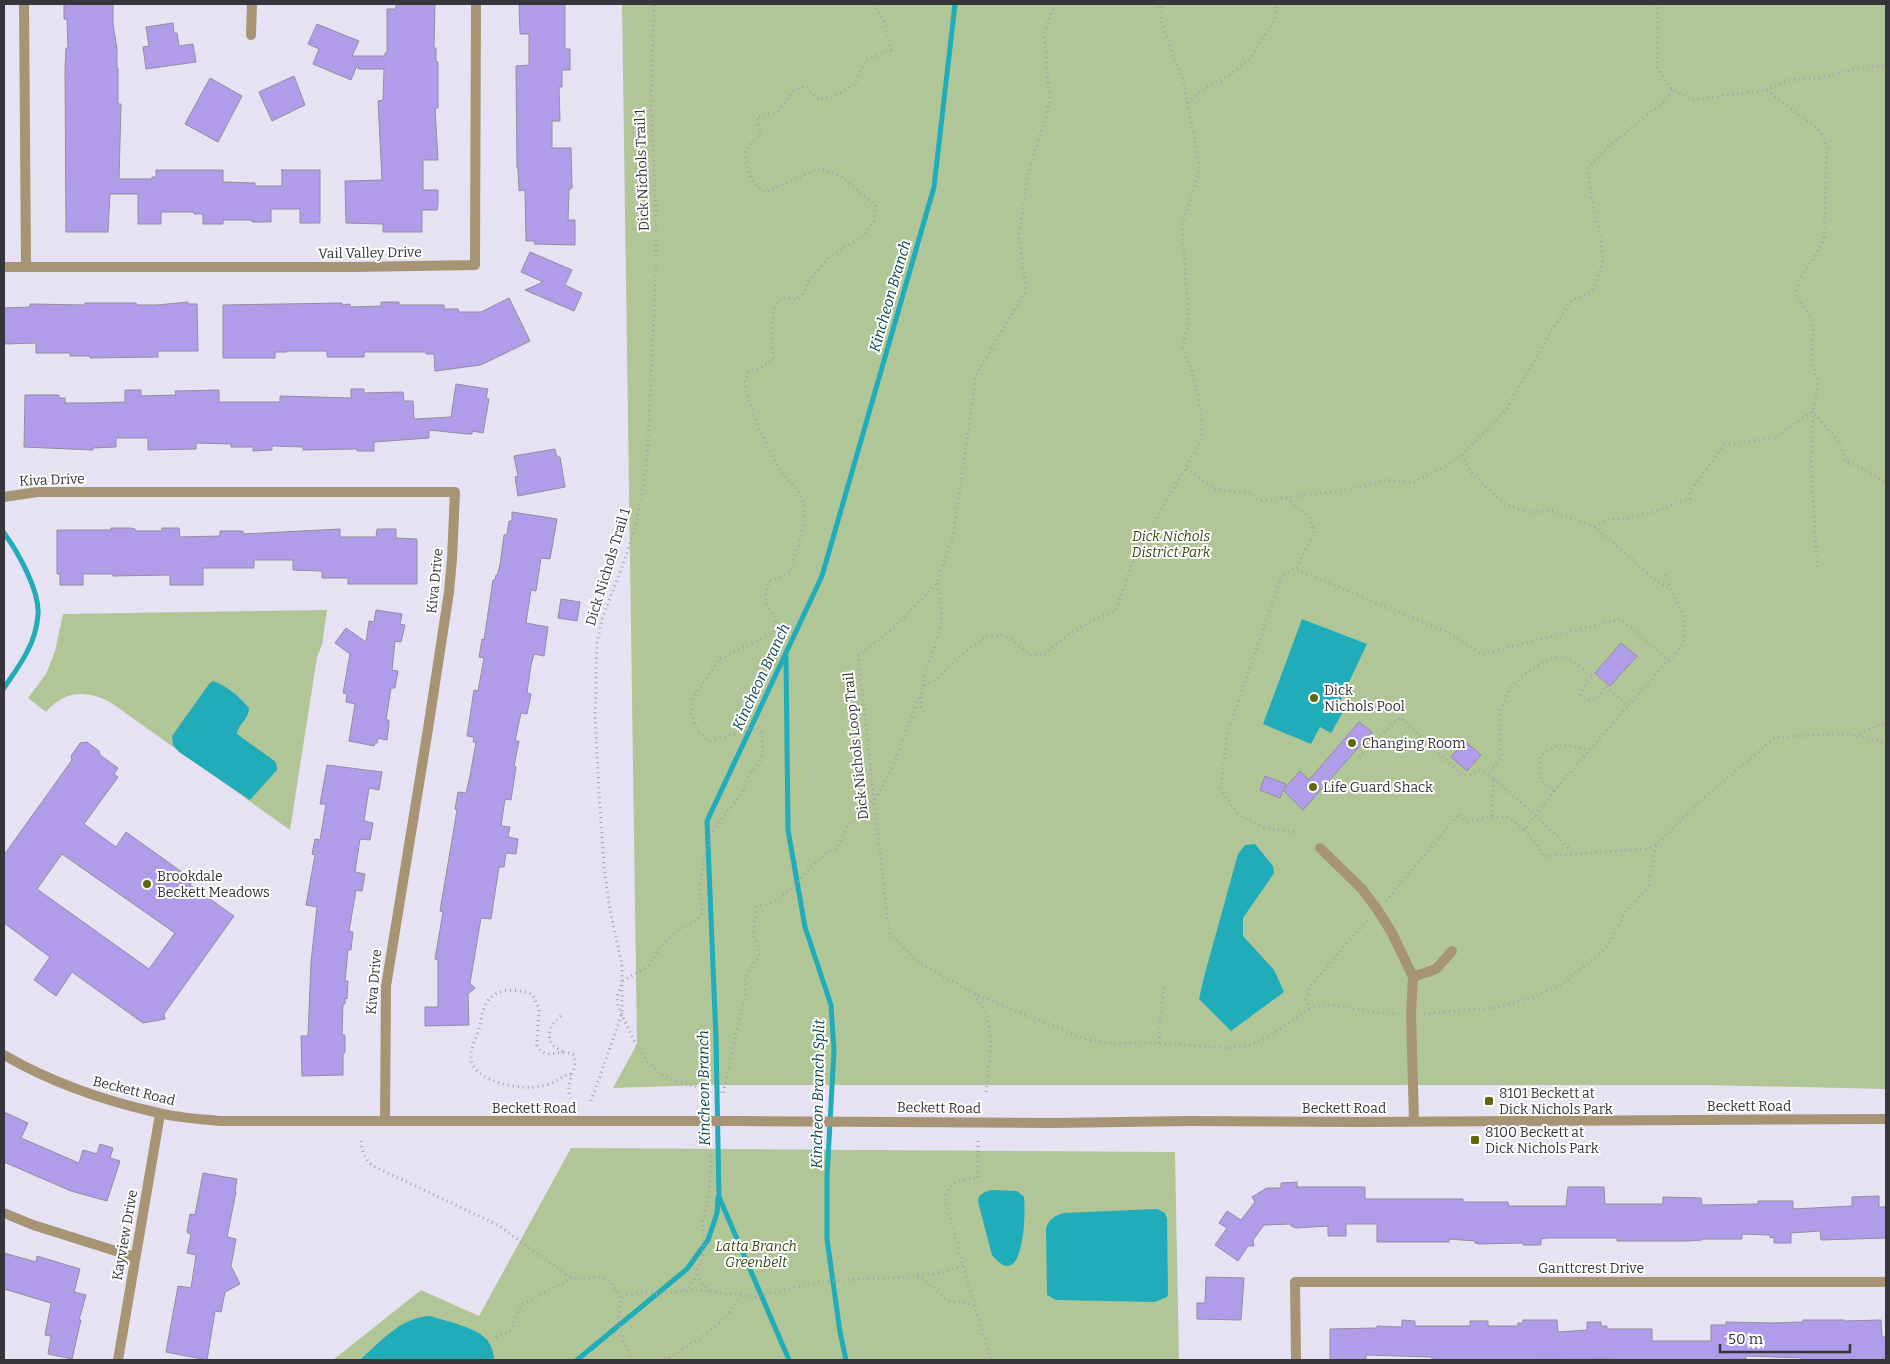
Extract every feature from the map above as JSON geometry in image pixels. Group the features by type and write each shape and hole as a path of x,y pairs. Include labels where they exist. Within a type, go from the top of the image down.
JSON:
{"street":[{"path":"24,4 26,266"},
{"path":"252,4 252,35"},
{"name":"Vail Valley Drive","path":"4,267 356,267 475,264 476,4"},
{"name":"Kiva Drive","path":"4,497 37,492 455,492 449,592 386,986 385,1121"},
{"path":"1320,848 1362,890 1377,909 1392,933 1413,977 1411,1014 1414,1121"},
{"path":"1413,977 1436,969 1452,951"},
{"name":"Beckett Road","path":"4,1055 29,1070 84,1092 160,1114 220,1121 847,1121 1044,1123 1886,1119"},
{"name":"Kayview Drive","path":"118,1360 160,1114"},
{"path":"4,1213 33,1225 136,1257"},
{"name":"Ganttcrest Drive","path":"1296,1360 1295,1282 1886,1282"}],"path":[{"name":"Dick Nichols Trail 1","path":"591,1101 622,1014 622,964 610,910 604,866 596,725 596,671 597,644 602,619 626,559 636,525 647,462 656,266 656,210 651,101 654,4"},
{"path":"623,981 649,965 662,945 678,930 696,921 702,912 700,888 702,868 715,827 741,795 749,775 761,760 763,745 760,730 757,727 709,740 698,731 690,713 692,699 719,659 774,632 776,618 767,605 765,593 770,582 790,572 803,522 804,507 802,496 780,470 756,421 744,382 750,370 761,368 773,359 771,338 774,306 784,297 796,300 802,296 809,281 827,259 864,235 874,222 876,206 842,177 819,168 765,192 750,177 745,152 751,143 761,136 757,117 778,111 794,91 805,86 820,100 837,95 855,84 865,60 891,50 884,23 873,4"},
{"name":"Dick Nichols Loop Trail","path":"1055,4 1044,34 1050,103 1028,175 1019,234 1026,290 976,376 953,537 937,583 895,627 858,656 889,932 918,962 975,994 1085,1039 1109,1043 1159,1043 1228,1048 1248,1045 1266,1038 1309,1009 1322,1005 1336,1005 1372,1012 1399,1014"},
{"path":"622,1014 633,1039 648,1062 662,1075 676,1081 723,1094 746,995 744,979 761,953 753,934 757,906 779,900 826,852 837,848 848,826 874,801 891,771 923,686 935,680 958,658 986,636 1000,635 1011,639 1030,655 1044,655 1058,641 1115,610 1136,554 1202,439 1202,421 1193,372 1182,347 1189,325 1182,226 1200,169 1184,80 1161,22 1160,4"},
{"path":"1188,103 1201,90 1230,75 1250,59 1260,41 1272,26 1278,4"},
{"path":"1654,4 1656,5 1658,24 1657,68 1672,89 1692,100 1766,90 1789,80 1820,78 1862,67 1886,66"},
{"path":"1186,469 1216,490 1249,492 1259,501 1345,490 1388,480 1412,484 1462,455 1506,410 1556,323 1572,300 1592,291 1603,263 1601,238 1587,170 1608,147 1666,100 1672,89"},
{"path":"1766,90 1820,130 1827,146 1824,238 1800,279 1795,296 1808,312 1813,328 1811,357 1818,386 1813,411 1811,465 1817,567"},
{"path":"1813,411 1840,442 1846,462 1860,467 1886,483"},
{"path":"1594,527 1609,519 1622,519 1652,512 1690,499 1691,490 1724,445 1775,438 1813,411"},
{"path":"1462,455 1472,474 1505,504 1530,513 1550,510 1594,527 1654,579 1670,589"},
{"path":"1286,497 1309,517 1315,532 1295,569 1282,574 1227,735 1221,789 1239,816 1265,828 1294,832"},
{"path":"1295,569 1447,632 1481,654 1621,619 1669,661"},
{"path":"1524,830 1554,791 1684,643 1685,618 1664,574"},
{"path":"925,711 921,707 923,677 942,620 942,602 937,583"},
{"path":"1488,774 1502,756 1499,736 1500,708 1511,688 1528,670 1552,657 1565,658 1593,676 1584,686 1581,695 1586,700 1596,699 1606,686 1628,706"},
{"path":"1359,757 1400,717 1462,775 1471,774 1478,770 1488,774 1535,815 1575,854"},
{"path":"1854,736 1886,722"},
{"path":"1309,1009 1306,999 1310,986 1390,896 1459,814 1468,822 1492,816 1510,818 1538,846 1543,856 1646,849 1656,845 1700,800 1776,737 1847,734 1886,743"},
{"path":"1554,791 1540,779 1540,757 1559,744 1590,750"},
{"path":"1492,816 1493,778"},
{"path":"1423,1014 1499,1007 1531,998 1562,984 1606,948 1626,912 1648,887 1656,845"},
{"path":"1159,1043 1165,983"},
{"path":"563,1052 550,1054 540,1050 537,1046 540,1022 537,1000 533,995 524,991 508,989 495,994 483,1009 472,1049 471,1060 474,1067 482,1074 494,1081 509,1086 532,1087 553,1083 565,1075 571,1074"},
{"path":"975,994 984,1011 990,1037 990,1064 986,1095"},
{"path":"561,1016 550,1027 549,1033 552,1045 574,1056 576,1064 568,1087 571,1098"},
{"path":"361,1141 362,1150 368,1162 373,1166 498,1225 572,1278 578,1280 604,1278 611,1282 622,1300"},
{"path":"978,1141 978,1178 955,1182 949,1188 944,1198 962,1266 991,1360"},
{"path":"683,1291 694,1281 703,1253 704,1231 702,1222 708,1198 711,1154"},
{"path":"632,1360 618,1316 619,1304 624,1296 640,1292 665,1294 683,1291 713,1291 755,1297 822,1281 914,1276 939,1273 962,1266"},
{"path":"698,1273 703,1285 713,1291"},
{"path":"914,1276 931,1284 949,1301 969,1302 975,1306"},
{"path":"496,1337 510,1331 521,1305 572,1278"},
{"path":"665,1360 701,1338 726,1317 741,1296"}],"green space":[{"name":"Dick Nichols District Park","path":"622,4 1886,4 1886,1089 1705,1085 704,1085 613,1088 637,1044"},
{"path":"327,610 322,645 317,657 290,830 110,702 93,695 76,694 61,699 46,712 28,698 46,674 55,651 63,614"},
{"name":"Latta Branch Greenbelt","path":"571,1148 1175,1152 1179,1360 333,1360 421,1290 479,1316"}],"water":[{"path":"1302,619 1367,644 1340,701 1347,705 1331,733 1320,727 1311,744 1263,724"},
{"path":"213,681 233,692 249,708 249,712 239,727 237,734 276,762 277,770 250,800 179,752 173,745 172,736"},
{"path":"1255,844 1273,866 1274,873 1243,918 1243,936 1274,970 1284,992 1231,1031 1199,999 1238,854 1245,845"},
{"path":"992,1190 1017,1191 1024,1197 1021,1247 1017,1258 1011,1265 1003,1265 992,1255 978,1202 982,1193"},
{"path":"1157,1209 1165,1213 1167,1219 1167,1297 1155,1302 1056,1300 1047,1295 1046,1228 1053,1218 1064,1213"},
{"path":"430,1316 462,1325 484,1336 491,1346 494,1360 360,1360 383,1338 400,1326 419,1317"}],"building":[{"path":"64,4 113,4 113,24 118,68 118,104 121,104 119,179 152,179 152,177 156,177 156,170 223,170 223,182 255,183 255,186 282,186 282,171 284,171 281,170 320,170 320,223 300,223 300,209 271,209 271,222 223,220 223,224 203,224 203,214 194,214 194,212 161,212 161,224 138,224 138,194 110,194 108,232 66,232 65,68 66,48 68,48 67,19 64,19"},
{"path":"396,4 435,4 434,48 436,48 436,62 438,62 438,108 435,108 438,160 423,160 423,190 438,190 438,204 437,210 422,210 422,232 383,232 383,224 346,223 345,181 382,180 378,101 383,100 384,69 358,69 358,63 351,80 313,64 319,49 308,44 317,24 359,41 352,56 385,56 385,53 387,53 387,9 396,9"},
{"path":"519,4 565,4 565,49 570,49 570,70 562,70 562,87 559,87 560,121 552,121 552,148 571,148 572,188 569,190 568,220 575,220 575,245 534,244 535,241 526,241 525,190 519,191 517,168 516,66 529,65 529,34 520,34"},
{"path":"173,23 174,33 177,33 179,46 193,44 196,62 146,69 143,47 149,46 146,27"},
{"path":"294,76 305,105 272,121 259,92"},
{"path":"210,78 242,96 218,142 185,124"},
{"path":"530,252 572,270 565,285 582,293 574,311 525,290 543,282 521,272"},
{"path":"509,298 530,341 481,365 435,371 434,354 426,354 426,352 364,352 364,357 327,357 327,351 287,351 275,352 275,358 223,358 223,305 342,303 342,305 350,304 350,307 381,306 381,302 399,302 399,305 444,305 444,309 458,309 459,312 481,312"},
{"path":"188,302 188,304 197,304 198,351 158,351 158,357 90,358 90,356 70,356 70,353 36,353 36,343 4,344 4,308 30,307 30,304 85,305 85,303 136,303 137,305 157,305"},
{"path":"456,384 488,389 486,398 489,399 483,433 472,431 472,434 467,434 429,430 429,438 374,442 374,451 357,451 357,449 303,450 303,447 272,446 272,450 253,451 253,447 231,447 231,444 196,443 196,449 148,450 148,438 116,438 116,447 93,448 93,450 24,447 25,395 59,395 59,398 65,398 65,403 89,403 125,402 125,390 141,390 141,396 176,395 175,391 219,390 219,402 280,402 280,396 351,398 351,389 364,389 364,393 403,392 404,401 413,401 414,419 451,417"},
{"path":"555,449 557,457 560,457 565,487 518,496 515,477 518,476 514,456"},
{"path":"512,512 557,519 550,559 541,558 536,591 531,590 526,623 548,627 544,656 534,654 531,665 527,693 531,694 527,714 521,713 515,741 519,741 514,766 516,767 511,800 505,799 501,826 510,827 508,837 518,839 516,854 506,853 504,867 499,867 491,919 481,918 470,983 475,988 468,994 469,1025 425,1026 425,1007 438,1007 438,960 435,959 443,912 440,911 457,810 455,809 458,792 466,793 470,776 476,742 473,742 474,737 467,736 474,690 478,691 484,658 479,657 482,639 484,640 493,580 497,576 504,535 507,535 509,521 512,521"},
{"path":"111,528 130,528 136,531 162,531 162,528 179,528 180,537 220,536 220,531 243,531 243,534 340,529 340,537 376,537 377,529 396,529 396,538 417,539 417,584 348,584 348,578 322,578 322,571 293,570 293,560 254,560 254,568 203,568 203,585 170,585 170,575 113,576 113,574 83,574 83,585 60,585 60,574 57,574 57,530 111,530"},
{"path":"561,599 580,602 577,621 558,618"},
{"path":"376,610 402,614 400,624 405,625 401,642 395,641 392,670 398,671 395,688 391,688 386,720 389,720 387,740 378,738 374,746 349,741 355,704 346,702 347,694 343,693 350,654 335,643 346,628 366,642 369,621 374,622"},
{"path":"1621,643 1637,656 1610,686 1595,673"},
{"path":"1359,722 1372,732 1303,810 1283,790 1280,798 1260,790 1265,776 1286,784 1284,789 1300,771 1309,780"},
{"path":"1465,741 1481,755 1467,771 1451,757"},
{"name":"Brookdale Beckett Meadows","path":"87,742 99,751 100,755 118,768 114,774 118,777 84,824 116,847 126,832 193,880 190,885 234,916 164,1014 165,1019 143,1023 72,972 56,996 34,980 50,957 4,923 4,855 72,760 71,756 80,743","holes":["62,854 175,933 149,969 37,889"]},
{"path":"327,765 382,772 379,790 369,788 364,821 373,823 370,840 360,839 355,872 365,874 362,891 356,890 349,931 353,932 351,950 348,950 345,981 348,981 347,999 345,998 345,1004 343,1004 342,1035 345,1035 345,1053 343,1053 343,1075 302,1076 301,1036 308,1036 311,962 317,907 306,905 315,855 312,854 315,839 320,840 326,804 320,804"},
{"path":"4,1112 28,1123 21,1138 79,1163 83,1150 97,1154 100,1144 113,1148 110,1158 120,1161 107,1201 71,1191 4,1162"},
{"path":"203,1173 237,1179 227,1237 236,1239 231,1266 240,1284 225,1292 221,1312 215,1311 207,1360 166,1352 178,1286 191,1288 196,1255 187,1253 191,1235 187,1232 190,1214 195,1215"},
{"path":"1297,1182 1297,1187 1365,1187 1365,1199 1463,1199 1463,1202 1508,1202 1509,1206 1566,1206 1568,1187 1604,1187 1605,1204 1663,1204 1663,1197 1701,1198 1702,1205 1758,1204 1758,1201 1793,1201 1793,1209 1852,1206 1852,1197 1879,1196 1879,1207 1886,1207 1886,1238 1821,1240 1820,1231 1791,1233 1791,1243 1774,1243 1774,1237 1770,1238 1770,1235 1742,1234 1742,1239 1687,1241 1547,1238 1541,1239 1541,1245 1523,1245 1523,1243 1479,1244 1475,1243 1475,1241 1449,1239 1449,1242 1377,1242 1377,1224 1346,1224 1346,1236 1328,1236 1328,1226 1296,1228 1291,1226 1291,1224 1264,1225 1253,1240 1254,1246 1248,1246 1238,1261 1215,1245 1227,1228 1219,1223 1227,1211 1241,1220 1255,1202 1252,1197 1267,1188 1281,1188 1281,1183"},
{"path":"4,1253 36,1262 37,1256 80,1269 74,1292 86,1295 72,1359 48,1354 51,1336 45,1335 51,1303 4,1289"},
{"path":"1206,1277 1244,1278 1241,1320 1197,1319 1197,1303 1205,1303"},
{"path":"1402,1320 1415,1321 1415,1326 1470,1326 1470,1321 1488,1321 1488,1326 1518,1326 1518,1323 1523,1323 1523,1320 1557,1320 1558,1332 1587,1330 1587,1322 1601,1322 1601,1326 1607,1326 1607,1329 1652,1329 1652,1341 1711,1341 1711,1325 1726,1325 1726,1322 1771,1323 1803,1322 1803,1320 1881,1320 1882,1337 1886,1337 1886,1358 1882,1358 1883,1360 1803,1360 1803,1358 1746,1356 1746,1359 1713,1360 1432,1360 1432,1357 1366,1355 1366,1360 1330,1360 1330,1329 1377,1328 1377,1326 1402,1327"}],"waterway":[{"name":"Kincheon Branch","path":"789,1360 719,1197 716,1038 707,821 822,576 934,187 955,4"},
{"path":"4,533 16,550 27,572 38,605 37,624 29,648 4,688"},
{"name":"Kincheon Branch Split","path":"786,656 788,830 805,927 831,1005 834,1050 827,1177 827,1239 840,1332 846,1360"},
{"path":"577,1360 687,1269 708,1240 717,1213 718,1198"}],"place":[{"name":"Dick Nichols Pool","path":"1314,698"},
{"name":"Changing Room","path":"1352,743"},
{"name":"Life Guard Shack","path":"1313,787"},
{"name":"Brookdale Beckett Meadows","path":"147,884"},
{"name":"8101 Beckett at Dick Nichols Park","path":"1489,1101"},
{"name":"8100 Beckett at Dick Nichols Park","path":"1475,1140"}]}
